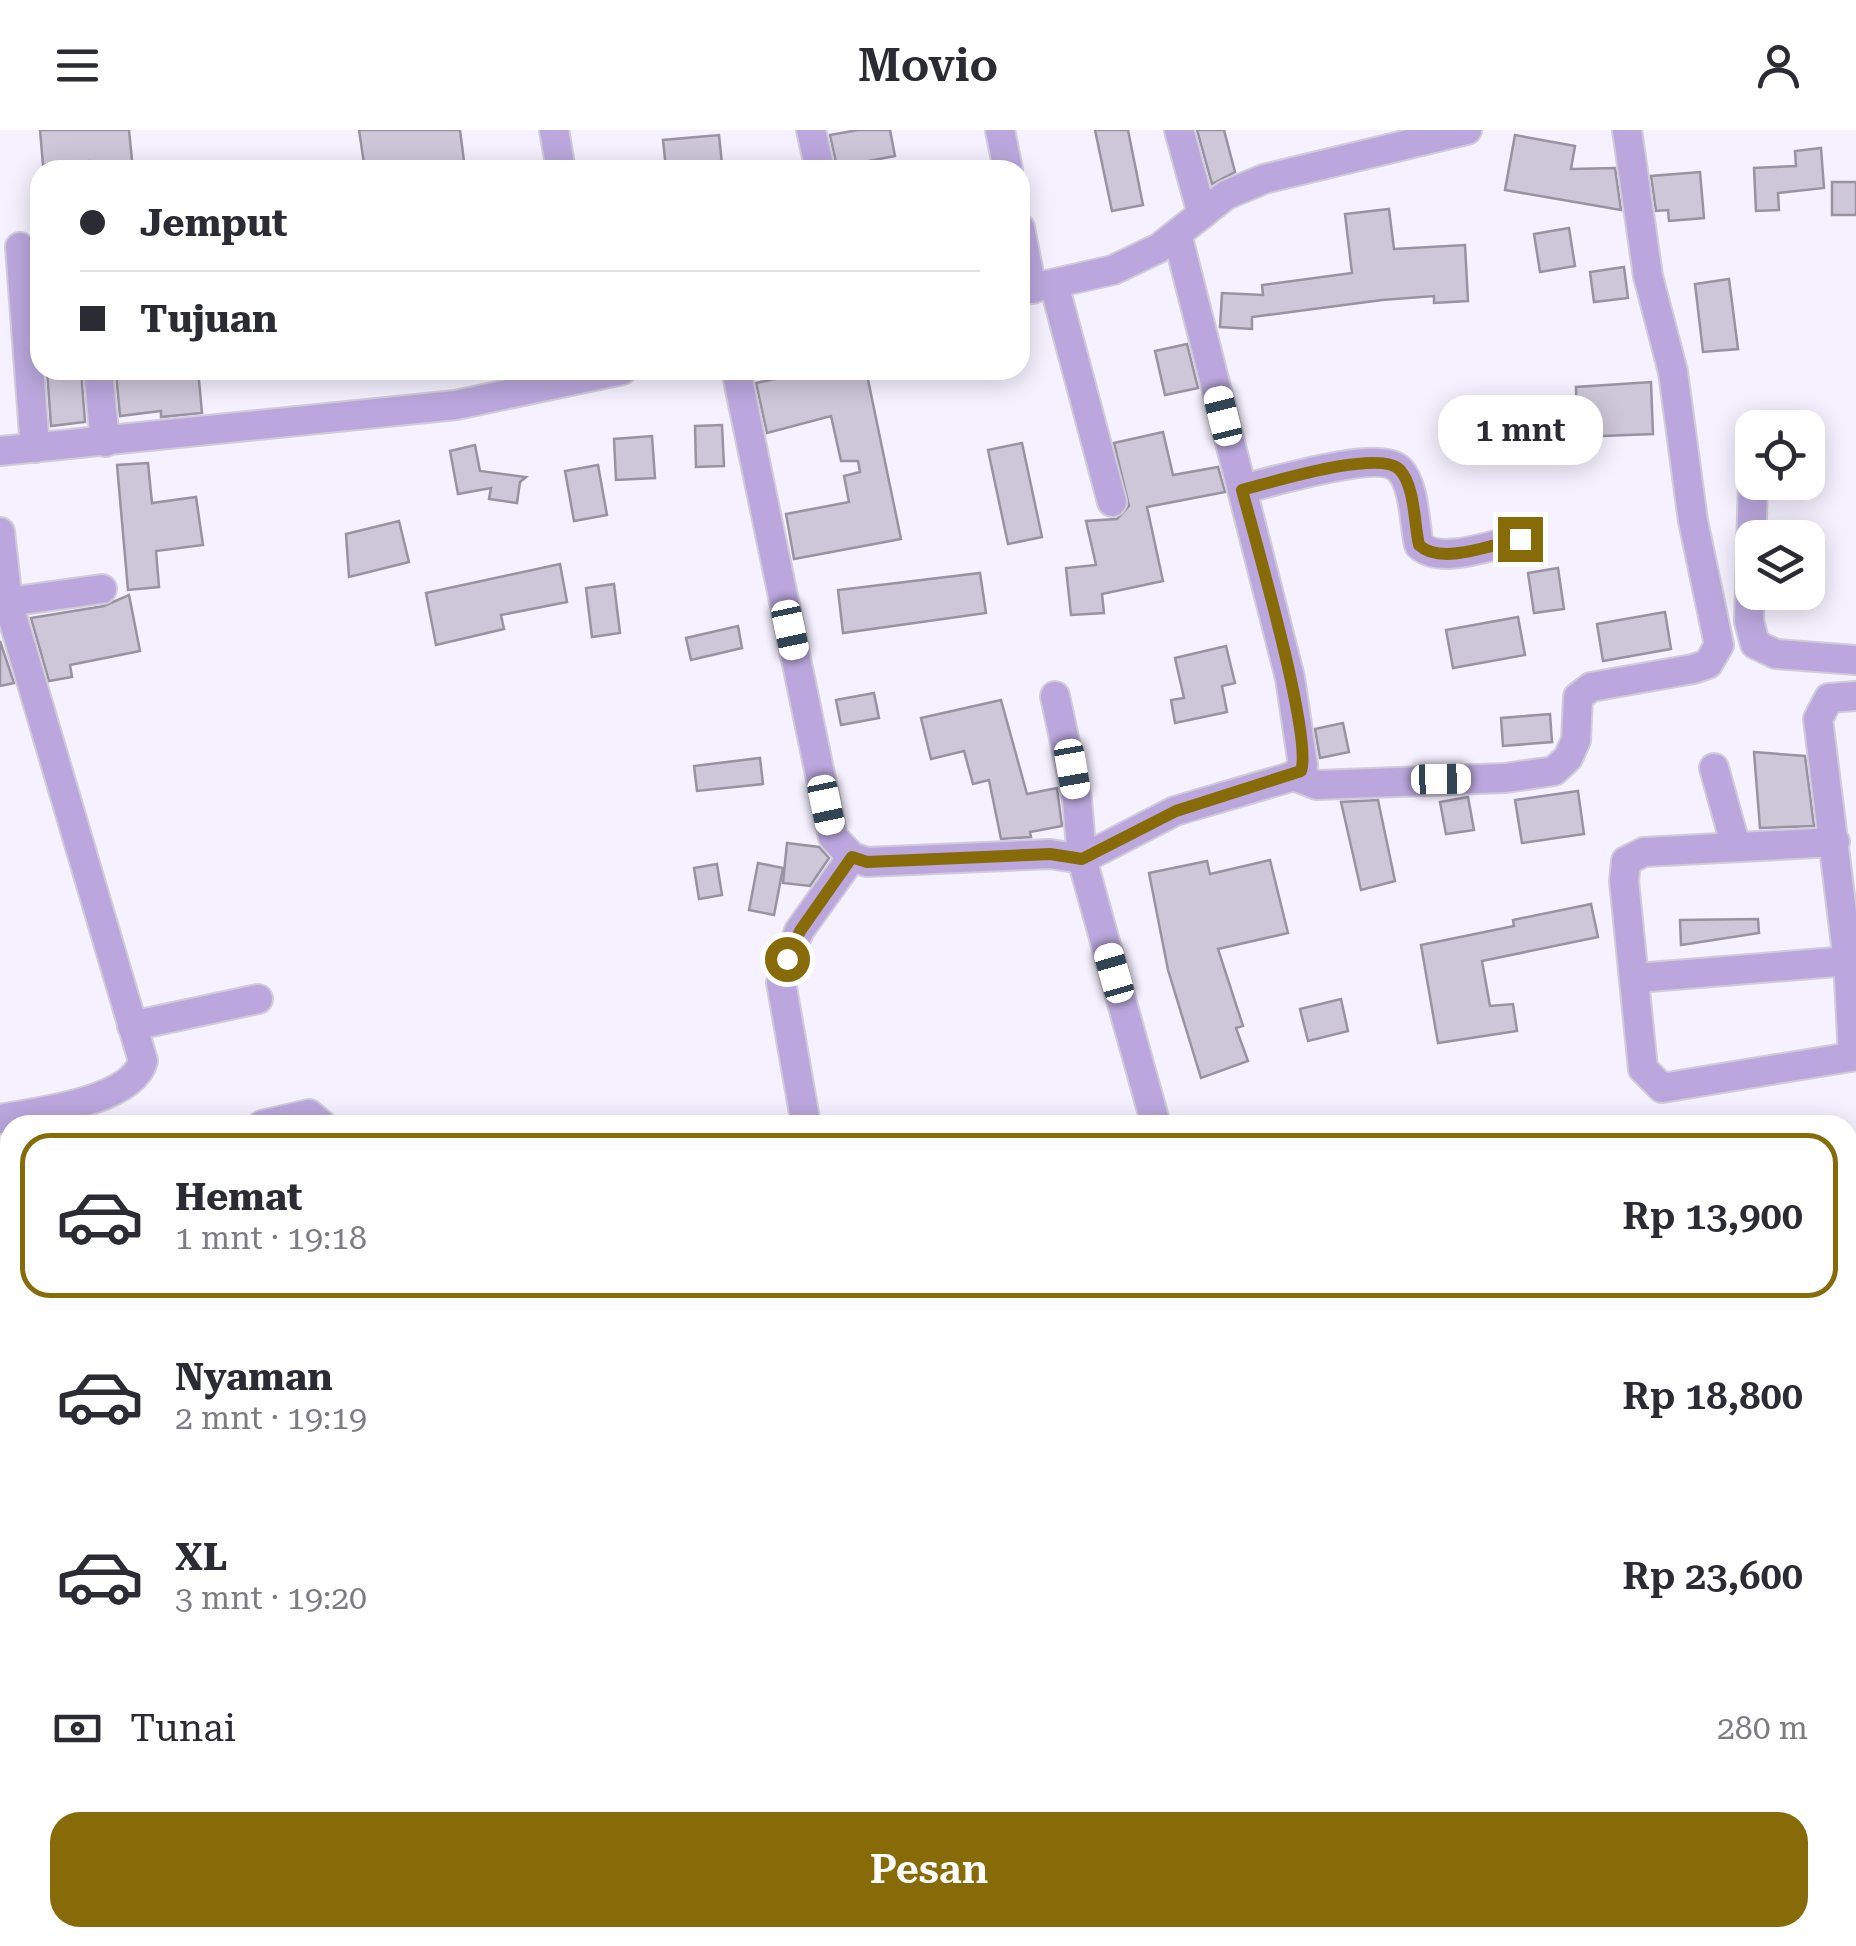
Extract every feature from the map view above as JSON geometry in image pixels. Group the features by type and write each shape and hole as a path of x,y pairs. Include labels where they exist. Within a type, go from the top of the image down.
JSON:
{"street":[{"path":"554,130 558,160"},
{"path":"811,130 818,160"},
{"path":"1000,130 1006,160"},
{"path":"1179,130 1202,214"},
{"path":"1112,502 1035,288 1113,270 1159,248 1226,195 1264,178 1466,130"},
{"path":"1294,776 1317,785 1505,778 1554,771 1568,758 1576,740 1578,697 1591,687 1694,670 1708,664 1718,644 1693,520 1673,372 1648,276 1628,130"},
{"path":"738,380 833,837 852,857 867,862 1050,854 1082,859 1176,811 1294,776 1301,771 1304,757 1290,678 1176,234"},
{"path":"20,247 35,448"},
{"path":"99,380 105,442"},
{"path":"0,451 456,405 568,380"},
{"path":"1242,490 1335,468 1385,462 1398,467 1405,478 1419,545 1427,552 1447,554 1520,539"},
{"path":"1753,500 1750,621 1755,644 1776,654 1856,660"},
{"path":"0,532 8,602 142,1068 101,1112 58,1115"},
{"path":"8,602 102,590"},
{"path":"1055,696 1077,798 1082,859 1153,1115"},
{"path":"1835,842 1644,852 1626,861 1624,881 1637,978 1643,1069 1662,1088 1855,1056 1848,960 1835,842 1818,718 1830,698 1856,696"},
{"path":"1714,768 1736,847"},
{"path":"804,1115 781,982 800,931 852,857"},
{"path":"1637,978 1848,960"},
{"path":"132,1026 258,999"}],"building":[{"path":"40,130 129,130 132,160 43,160"},
{"path":"359,130 460,130 464,160 364,160"},
{"path":"890,130 895,156 835,160 830,135"},
{"path":"1095,130 1128,130 1143,205 1112,211"},
{"path":"1197,130 1224,130 1235,172 1212,184"},
{"path":"719,135 722,160 665,160 663,140"},
{"path":"1515,135 1575,146 1571,169 1615,168 1621,210 1505,190"},
{"path":"1821,148 1824,188 1778,193 1779,210 1756,211 1754,168 1796,166 1795,151"},
{"path":"1700,172 1704,218 1669,221 1668,210 1656,211 1651,176"},
{"path":"1832,182 1856,182 1856,215 1832,215"},
{"path":"1389,209 1394,249 1465,245 1468,301 1434,303 1434,296 1382,300 1252,317 1252,329 1220,327 1222,293 1263,295 1262,285 1352,273 1345,214"},
{"path":"1569,228 1575,266 1540,272 1534,234"},
{"path":"1624,267 1628,298 1594,302 1590,272"},
{"path":"1729,279 1738,349 1703,352 1695,284"},
{"path":"1187,344 1198,388 1165,395 1155,351"},
{"path":"48,380 82,380 85,422 51,426"},
{"path":"117,380 199,380 202,413 161,417 161,411 120,416"},
{"path":"868,380 901,539 794,559 786,514 849,502 844,476 860,472 858,461 841,461 831,416 767,433 756,383"},
{"path":"1651,382 1653,434 1577,437 1576,387"},
{"path":"722,425 724,466 696,467 695,426"},
{"path":"1163,432 1173,475 1218,467 1225,492 1147,507 1163,581 1102,594 1104,613 1071,615 1066,568 1096,565 1086,521 1117,519 1129,506 1114,443"},
{"path":"652,436 655,478 616,480 614,439"},
{"path":"1022,443 1042,537 1008,544 988,450"},
{"path":"475,445 480,471 526,477 520,482 517,503 489,499 491,488 458,494 450,451"},
{"path":"148,463 152,503 196,497 203,545 156,551 159,587 128,590 117,465"},
{"path":"598,465 607,515 574,521 565,471"},
{"path":"399,521 409,562 349,577 346,534"},
{"path":"560,564 567,602 501,615 504,629 436,645 426,593"},
{"path":"1558,568 1564,609 1534,613 1528,573"},
{"path":"980,573 986,613 843,633 838,590"},
{"path":"614,584 620,633 592,637 586,588"},
{"path":"129,595 140,651 70,665 72,677 49,681 31,618 104,606"},
{"path":"1665,612 1671,649 1603,661 1597,624"},
{"path":"1518,617 1525,655 1453,668 1446,630"},
{"path":"738,626 742,648 691,660 686,638"},
{"path":"0,641 14,683 0,686"},
{"path":"1226,646 1235,683 1222,686 1227,712 1175,723 1171,700 1184,698 1175,658"},
{"path":"874,693 879,718 841,725 836,700"},
{"path":"1001,700 1027,794 1057,788 1062,826 1030,832 1031,837 1001,839 989,780 973,784 964,751 931,759 921,718"},
{"path":"1550,714 1552,742 1503,746 1501,718"},
{"path":"1343,723 1349,752 1320,758 1315,729"},
{"path":"1754,752 1805,756 1814,826 1760,828"},
{"path":"760,758 763,784 697,791 694,766"},
{"path":"1578,791 1584,834 1522,843 1515,800"},
{"path":"1468,797 1474,830 1446,834 1440,802"},
{"path":"1378,800 1395,881 1361,890 1341,802"},
{"path":"787,843 819,847 829,858 810,886 783,883"},
{"path":"1270,860 1288,933 1218,949 1243,1026 1236,1028 1248,1061 1201,1078 1168,970 1149,873 1207,861 1210,874"},
{"path":"758,863 783,868 774,915 749,910"},
{"path":"717,864 722,895 699,899 694,868"},
{"path":"1591,904 1598,937 1482,961 1490,1006 1513,1004 1517,1031 1438,1043 1421,945 1514,926 1513,920"},
{"path":"1758,919 1759,933 1681,945 1680,920"},
{"path":"1341,999 1348,1031 1308,1041 1300,1009"}],"route":[{"path":"787,959 800,931 852,857 867,862 1050,854 1082,859 1176,811 1301,771 1304,757 1290,678 1242,490 1318,471 1385,462 1398,467 1405,478 1419,545 1427,552 1447,554 1520,539"}]}
